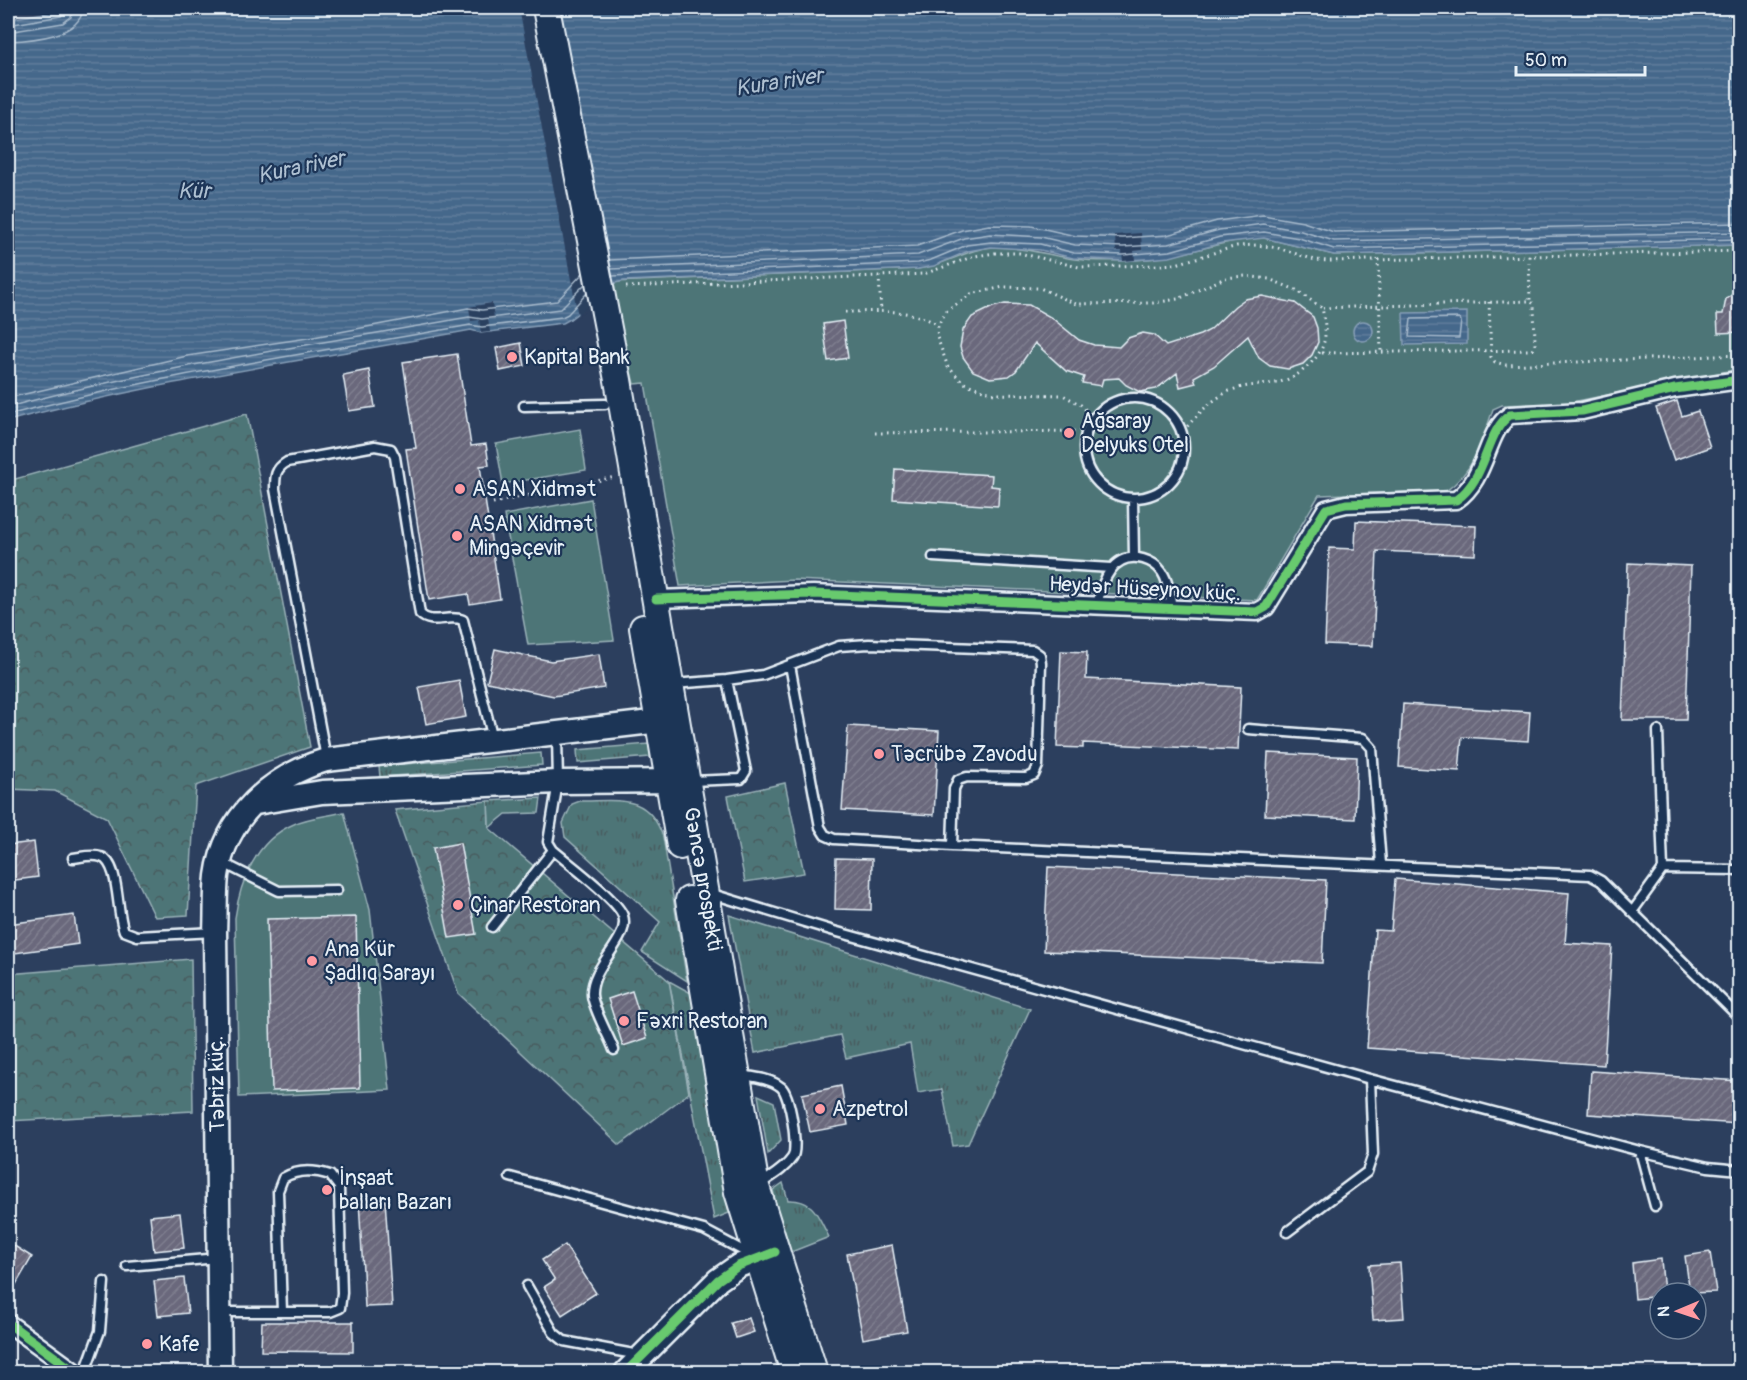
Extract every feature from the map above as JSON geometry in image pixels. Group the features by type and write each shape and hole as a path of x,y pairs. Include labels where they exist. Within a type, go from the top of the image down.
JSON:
{"main road":[{"path":"531,8 608,389"},
{"path":"546,8 608,389"},
{"name":"Gəncə prospekti","path":"608,389 617,477 668,721 678,781 738,1192 814,1372"},
{"name":"Gəncə prospekti","path":"608,389 656,600 671,684 668,721"},
{"name":"Təbriz küç.","path":"220,1372 215,932 217,875 229,837 252,804 278,781 294,771 326,760 494,743 668,721"},
{"path":"252,804 322,792 558,782 678,781"},
{"name":"Gəncə prospekti","path":"678,781 706,892 766,1255 794,1372"},
{"path":"626,1372 718,1280 738,1266 766,1255"}],"street":[{"name":"Heydər Hüseynov küç.","path":"656,600 813,594 1257,612 1266,607 1326,509 1346,504 1456,500 1467,492 1476,480 1499,428 1510,415 1582,411 1674,389 1740,380"},
{"path":"8,1323 75,1372"}],"lane":[{"path":"524,406 608,389"},
{"path":"1135,398 1150,400 1169,413 1182,433 1184,449 1181,464 1174,478 1163,489 1149,496 1133,498 1111,492 1093,477 1085,455 1087,432 1094,418 1105,407 1119,400 1135,398"},
{"path":"326,760 274,476 279,467 287,462 375,446 390,449 395,456 420,614 432,620 455,617 463,620 494,743"},
{"path":"1133,498 1134,557"},
{"path":"933,557 1111,568"},
{"path":"1097,605 1101,586 1111,568 1121,561 1134,557 1147,560 1163,573 1172,609"},
{"path":"671,684 763,675 839,646 869,644 1033,650 1040,655 1038,766 1034,775 1026,778 967,777 958,780 954,789 952,846"},
{"path":"790,665 820,827 825,835 834,839 1590,875 1601,881 1740,1018"},
{"path":"678,781 745,777 746,771 727,680"},
{"path":"1248,729 1363,738 1372,748 1381,864"},
{"path":"1632,912 1663,869 1658,732"},
{"path":"556,735 558,782 548,842 553,850 612,901 623,915 624,929 596,973 592,995 614,1050"},
{"path":"492,927 553,850"},
{"path":"73,858 99,856 109,861 113,869 119,919 124,931 137,936 215,932"},
{"path":"221,861 279,891 337,890"},
{"path":"1663,869 1740,870"},
{"path":"706,892 834,931 1640,1151 1708,1167 1740,1170"},
{"path":"737,1074 767,1080 781,1087 787,1094 796,1148 793,1157 784,1167 756,1187"},
{"path":"1287,1232 1366,1172 1371,1164 1373,1154 1370,1078"},
{"path":"1640,1151 1655,1206"},
{"path":"219,1312 282,1312 330,1312 340,1308 342,1293 339,1187 330,1175 316,1171 292,1172 283,1178 278,1191 282,1312"},
{"path":"510,1177 704,1230 766,1255"},
{"path":"127,1266 219,1258"},
{"path":"85,1372 100,1331 104,1282"},
{"path":"526,1286 554,1333 564,1341 642,1355"}],"path":[{"path":"626,287 924,274 975,255 995,253 1019,253 1079,267 1176,264 1237,246 1257,245 1278,248 1315,260 1740,251"},
{"path":"1322,353 1532,350 1535,345 1534,304 1530,301 1529,256"},
{"path":"1378,259 1381,352"},
{"path":"879,276 881,312"},
{"path":"1094,418 1081,405 1063,395 994,394 964,383 948,366 941,353 937,337 938,325 947,311 971,294 1004,287 1040,288 1076,304 1153,303 1178,299 1225,278 1245,276 1269,279 1296,290 1322,308 1530,301"},
{"path":"1489,302 1490,351 1495,363 1506,365 1740,355"},
{"path":"1182,433 1196,416 1222,395 1298,377 1322,353 1328,332 1322,308"},
{"path":"845,312 910,311 923,315 938,325"},
{"path":"875,433 1087,432"},
{"path":"493,502 617,477"}],"green space":[{"name":"Ağsaray Delyuks Otel","path":"1264,238 1334,255 1739,245 1739,369 1567,403 1502,405 1493,409 1471,465 1446,491 1319,495 1257,600 794,580 680,586 645,383 634,384 616,310 613,282 918,269 976,250 997,247 1083,260 1138,260 1177,255 1234,241"},
{"path":"247,414 310,747 196,786 188,915 155,917 107,818 55,791 8,789 8,481"},
{"path":"580,429 586,470 503,484 496,444"},
{"path":"591,499 614,640 528,645 504,515"},
{"path":"649,744 650,757 578,763 577,750"},
{"path":"541,753 542,765 380,777 379,766"},
{"path":"785,783 804,873 745,882 728,796"},
{"path":"541,798 539,813 506,814 489,828 488,801"},
{"path":"488,801 489,828 669,981 689,1093 620,1145 458,993 395,810"},
{"path":"580,801 630,802 649,813 657,823 663,837 687,981 642,952 660,922 565,837 563,823 572,804"},
{"path":"344,812 370,910 390,1090 239,1097 235,918 246,876 260,851 281,831 305,820"},
{"path":"729,915 1030,1009 968,1144 953,1146 942,1089 918,1093 910,1044 846,1058 840,1035 755,1053"},
{"path":"191,959 193,1111 8,1121 8,974"},
{"path":"669,981 691,993 729,1213 714,1219"},
{"path":"758,1095 774,1102 781,1140 768,1154"},
{"path":"783,1183 788,1200 797,1200 810,1206 829,1237 786,1254 773,1190"}],"water":[{"name":"Kür","path":"77,8 1739,8 1739,245 1334,255 1264,238 1222,243 1170,257 1123,261 1073,258 1040,250 991,247 968,251 934,266 918,269 624,281 603,288 579,312 563,323 481,333 471,330 180,382 8,421 8,19"},
{"path":"1467,312 1467,344 1404,345 1403,313"},
{"path":"1359,321 1367,321 1373,327 1373,335 1367,341 1359,341 1353,335 1353,327"}],"pier":[{"path":"519,8 554,8 598,294 578,316"},
{"path":"1141,233 1142,250 1134,251 1135,260 1123,261 1122,251 1116,251 1115,235"},
{"path":"492,303 494,318 488,319 490,332 481,333 479,320 471,321 469,307"}],"building":[{"path":"1740,289 1740,332 1718,333 1717,314 1723,314 1726,299"},
{"path":"1262,296 1295,303 1313,317 1318,342 1312,355 1303,364 1288,369 1270,366 1259,358 1248,336 1214,366 1194,377 1196,383 1180,387 1177,373 1156,389 1140,392 1126,385 1119,378 1103,379 1101,386 1082,383 1084,377 1066,371 1035,343 1016,371 1009,376 990,378 973,371 963,357 960,347 963,330 972,317 1005,304 1029,305 1052,318 1079,340 1094,345 1119,347 1128,338 1143,333 1154,335 1166,346 1210,330 1245,299"},
{"path":"843,321 848,358 828,361 823,324"},
{"path":"521,343 525,366 500,371 496,348"},
{"path":"457,354 471,446 486,444 489,465 480,466 500,599 470,604 468,594 429,600 406,449 416,448 403,362"},
{"path":"369,370 375,407 349,411 343,375"},
{"path":"1677,401 1682,416 1698,411 1710,447 1674,460 1656,408"},
{"path":"895,469 992,475 991,486 999,487 998,506 893,499"},
{"path":"1356,521 1476,526 1475,555 1377,551 1373,646 1325,644 1329,548 1355,549"},
{"path":"1628,563 1691,566 1686,720 1622,720"},
{"path":"495,649 551,661 599,654 604,688 554,696 487,682"},
{"path":"1061,651 1087,652 1086,679 1241,687 1238,750 1083,743 1083,748 1057,747"},
{"path":"459,680 466,717 426,724 419,687"},
{"path":"1403,704 1530,712 1528,741 1462,737 1459,771 1399,767"},
{"path":"848,726 939,731 934,815 842,810"},
{"path":"1268,753 1357,757 1355,819 1265,815"},
{"path":"34,842 38,877 8,881 8,845"},
{"path":"460,843 476,934 449,938 433,848"},
{"path":"836,858 872,859 871,910 835,909"},
{"path":"1048,867 1326,880 1322,963 1044,951"},
{"path":"1395,879 1569,893 1565,943 1612,946 1604,1065 1367,1048 1375,930 1391,931"},
{"path":"74,915 78,944 8,954 8,924"},
{"path":"356,917 360,1088 272,1091 267,919"},
{"path":"632,991 647,1038 623,1046 608,999"},
{"path":"1591,1071 1740,1081 1740,1124 1588,1114"},
{"path":"841,1086 848,1125 810,1132 802,1094"},
{"path":"385,1199 392,1306 365,1307 359,1200"},
{"path":"180,1213 184,1248 154,1251 150,1216"},
{"path":"8,1242 32,1257 8,1298"},
{"path":"565,1245 596,1293 562,1315 544,1287 555,1280 542,1260"},
{"path":"892,1245 907,1331 863,1339 847,1254"},
{"path":"1710,1252 1716,1292 1708,1292 1708,1281 1688,1281 1685,1256"},
{"path":"1661,1259 1663,1281 1648,1281 1648,1297 1635,1299 1632,1263"},
{"path":"1400,1263 1404,1318 1373,1320 1369,1265"},
{"path":"184,1278 188,1313 158,1316 154,1281"},
{"path":"749,1318 754,1332 736,1338 731,1323"},
{"path":"262,1322 353,1322 353,1352 261,1351"}],"cycle path":[{"path":"656,599 813,594 1257,612 1266,607 1326,509 1346,504 1456,500 1474,480 1496,432 1510,415 1582,411 1675,389 1740,380"},
{"path":"626,1372 718,1280 738,1266 775,1252"},
{"path":"8,1323 75,1372"}],"place":[{"name":"Kapital Bank","path":"512,357"},
{"name":"Ağsaray Delyuks Otel","path":"1069,433"},
{"name":"ASAN Xidmət","path":"460,489"},
{"name":"ASAN Xidmət Mingəçevir","path":"457,536"},
{"name":"Təcrübə Zavodu","path":"879,754"},
{"name":"Çinar Restoran","path":"458,905"},
{"name":"Ana Kür Şadlıq Sarayı","path":"312,961"},
{"name":"Fəxri Restoran","path":"624,1021"},
{"name":"Azpetrol","path":"820,1109"},
{"name":"İnşaat balları Bazarı","path":"327,1190"},
{"name":"Kafe","path":"147,1344"}],"water label":[{"name":"Kura river","path":"779,82"},
{"name":"Kura river","path":"301,167"}]}
